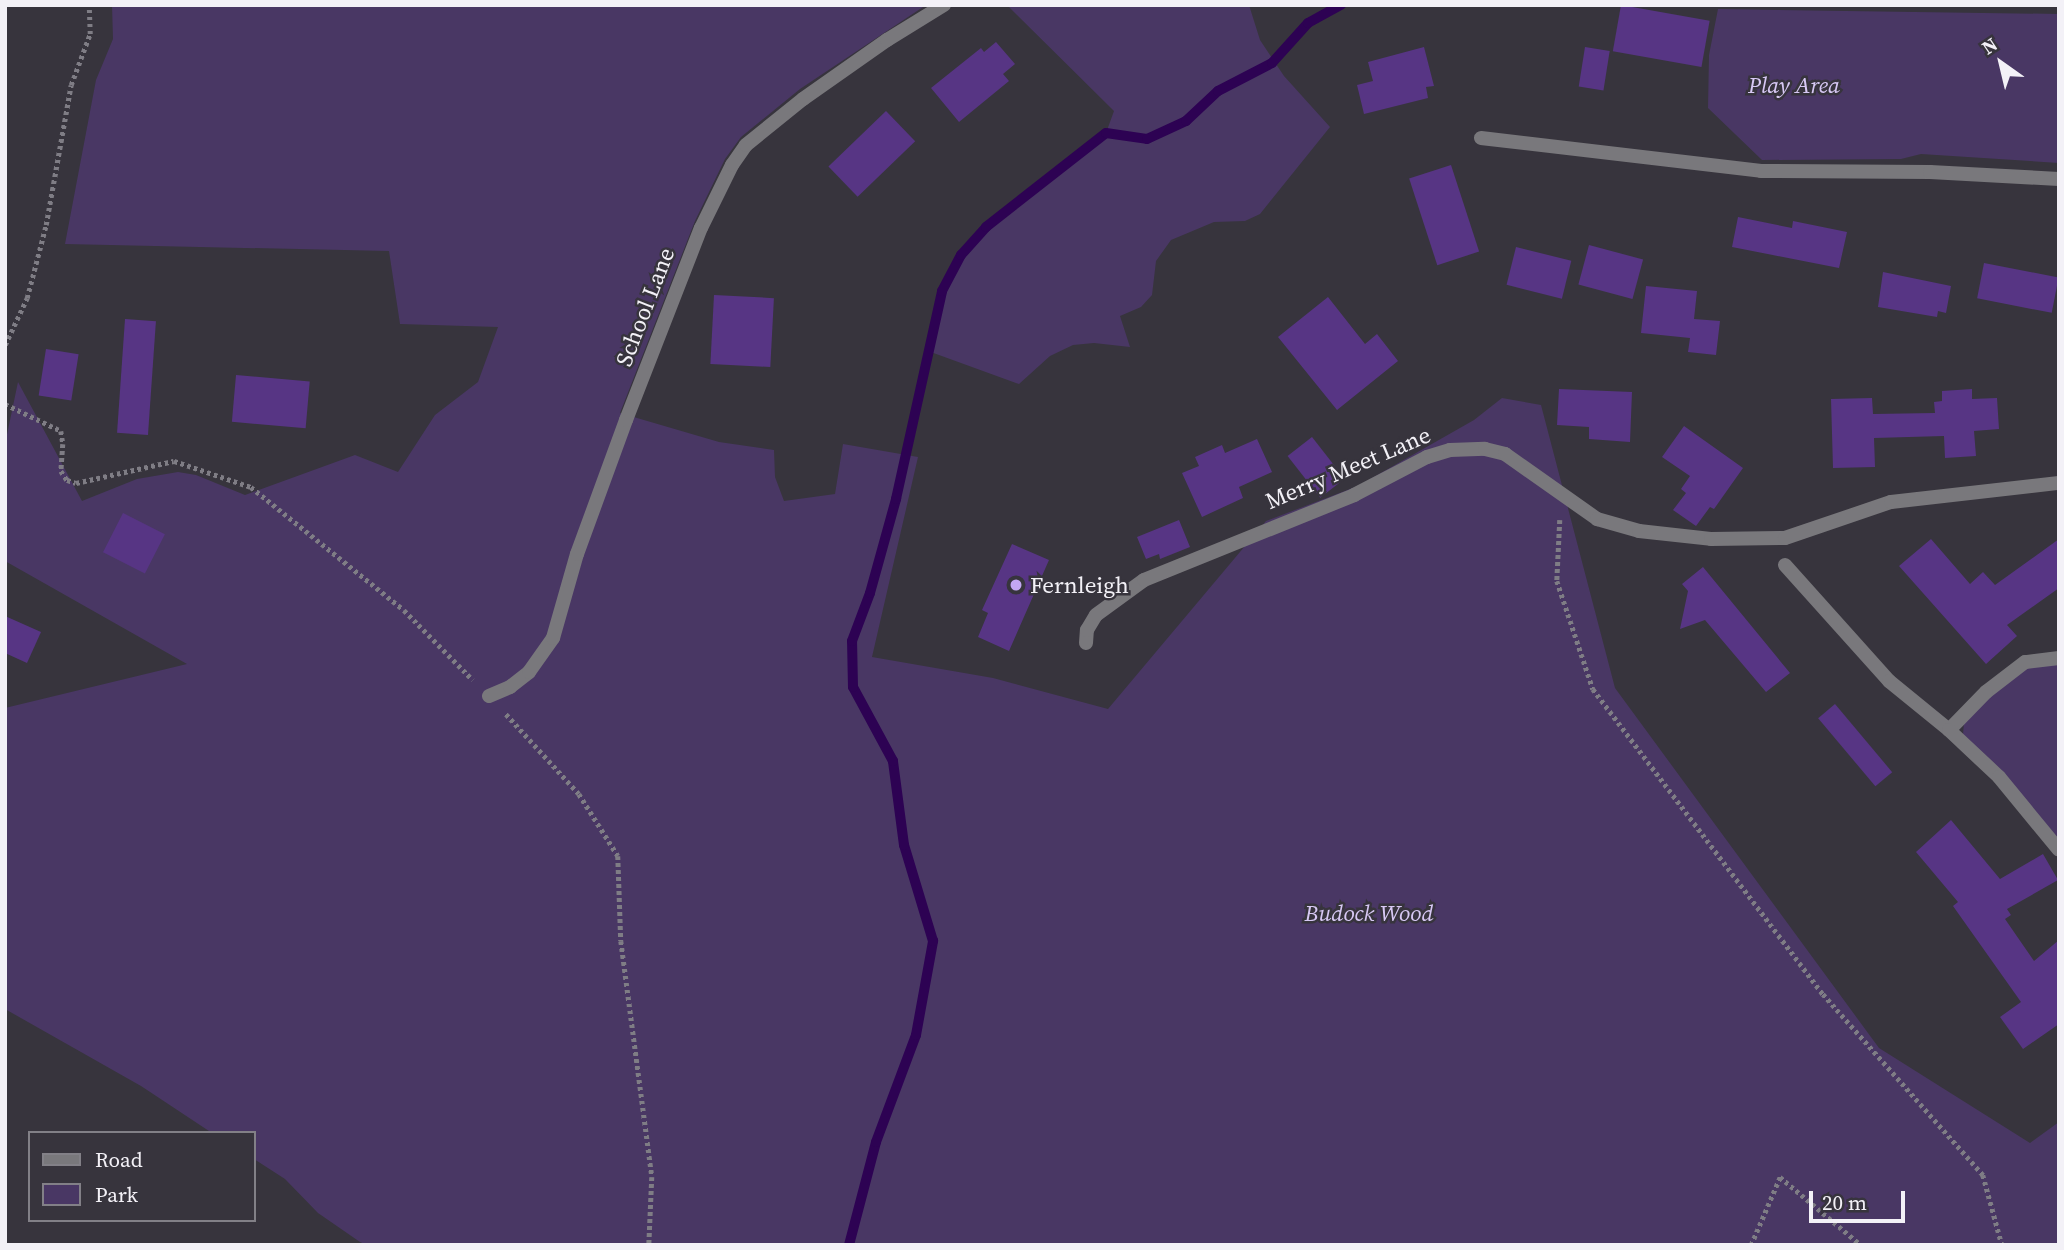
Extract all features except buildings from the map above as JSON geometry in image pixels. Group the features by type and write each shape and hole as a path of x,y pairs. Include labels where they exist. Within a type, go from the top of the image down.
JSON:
{"street":[{"name":"School Lane","path":"489,696 510,687 529,672 553,638 577,554 631,408 701,228 732,166 746,145 803,99 887,40 944,5"},
{"path":"1481,138 1761,171 1930,172 2059,179"},
{"name":"Merry Meet Lane","path":"1086,643 1087,630 1096,615 1144,580 1353,495 1427,457 1468,448 1505,454 1597,519 1639,531 1756,540 1802,534 1860,510 1891,502 2059,483"},
{"path":"1785,565 1889,681 1949,730 1999,777 2059,850"},
{"path":"1949,730 1986,692 2025,662 2059,658"}],"path":[{"path":"5,345 27,298 46,225 71,85 90,34 89,5"},
{"path":"5,404 61,431 61,471 67,480 76,484 102,475 174,461 251,487 404,610 489,696 579,794 618,856 621,941 652,1177 649,1245"},
{"path":"1561,494 1558,580 1593,690 1823,994 1983,1175 2002,1245"},
{"path":"1751,1245 1780,1177 1861,1245"}],"green space":[{"name":"Budock Wood","path":"112,5 926,5 800,89 741,137 725,159 695,221 620,413 719,442 774,450 775,477 784,501 835,494 843,444 918,457 872,657 993,678 1108,709 1266,521 1358,486 1474,420 1502,398 1541,405 1615,688 1879,1048 2030,1143 2059,1122 2059,1245 367,1245 360,1242 318,1213 285,1179 256,1160 256,1131 209,1131 141,1086 5,1009 5,708 187,664 5,561 5,444 18,382 82,501 137,479 178,472 196,475 245,495 355,455 398,472 435,415 478,382 498,327 400,324 389,251 65,244 96,80 113,39"},
{"path":"1007,5 1249,5 1260,40 1284,76 1330,127 1260,214 1245,221 1214,222 1171,240 1156,261 1152,295 1141,307 1120,316 1130,347 1094,343 1073,345 1050,356 1019,384 928,351 942,291 961,255 986,227 1106,133 1114,111"},
{"name":"Play Area","path":"1718,9 2059,14 2059,163 1921,154 1901,159 1762,160 1708,108 1709,55"},
{"path":"2059,664 2059,839 1963,735 1964,722 1991,695 2029,667"}],"waterway":[{"path":"849,1245 876,1142 916,1035 933,941 904,845 893,761 853,687 852,641 870,593 896,499 942,291 961,255 986,227 1106,133 1147,139 1186,121 1218,91 1272,63 1308,23 1341,5"}],"place":[{"name":"Fernleigh","path":"1016,585"}]}
